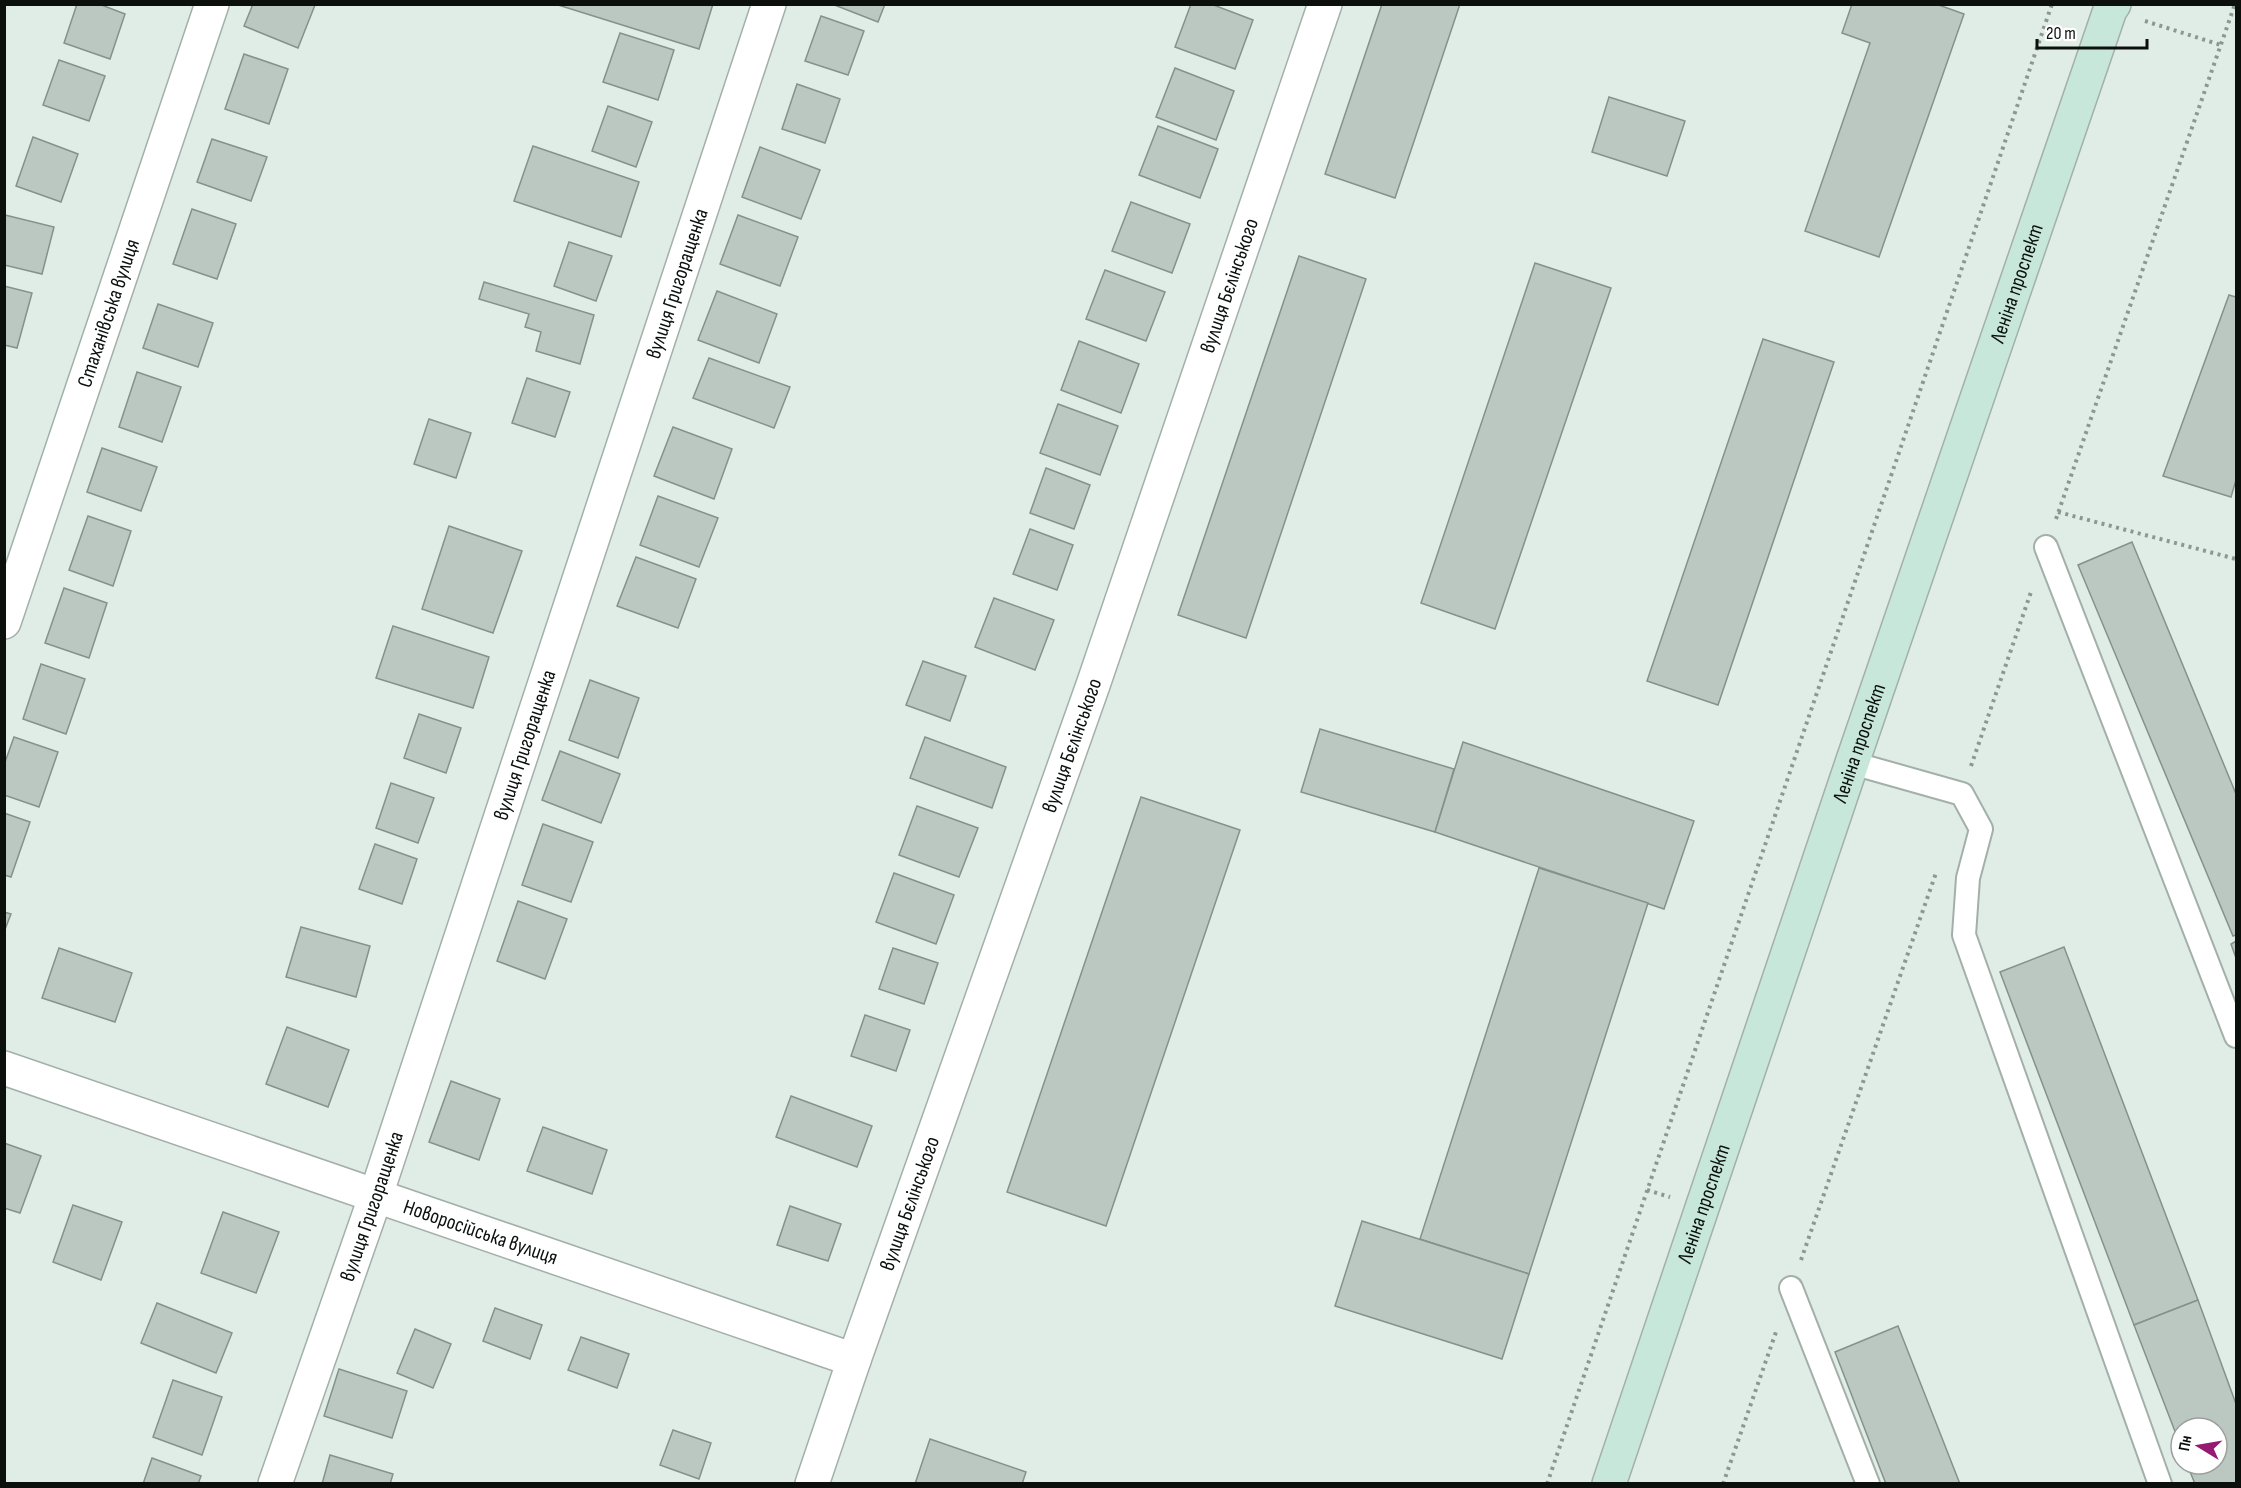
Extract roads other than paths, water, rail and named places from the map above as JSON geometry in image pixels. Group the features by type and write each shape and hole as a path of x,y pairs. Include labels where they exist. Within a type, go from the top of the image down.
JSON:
{"main road":[{"name":"Леніна проспект","path":"1609,1484 1852,763 2112,7"}],"street":[{"name":"Стаханівська вулиця","path":"4,622 212,4"},
{"name":"вулиця Григоращенка","path":"275,1484 376,1195 769,4"},
{"name":"вулиця Бєлінського","path":"812,1484 1093,685 1324,4"},
{"name":"Новоросійська вулиця","path":"4,1068 854,1360"}],"lane":[{"path":"2046,547 2236,1036"},
{"path":"1852,763 1962,794 1981,829 1968,878 1964,935 2160,1484"},
{"path":"1791,1288 1868,1484"}]}
